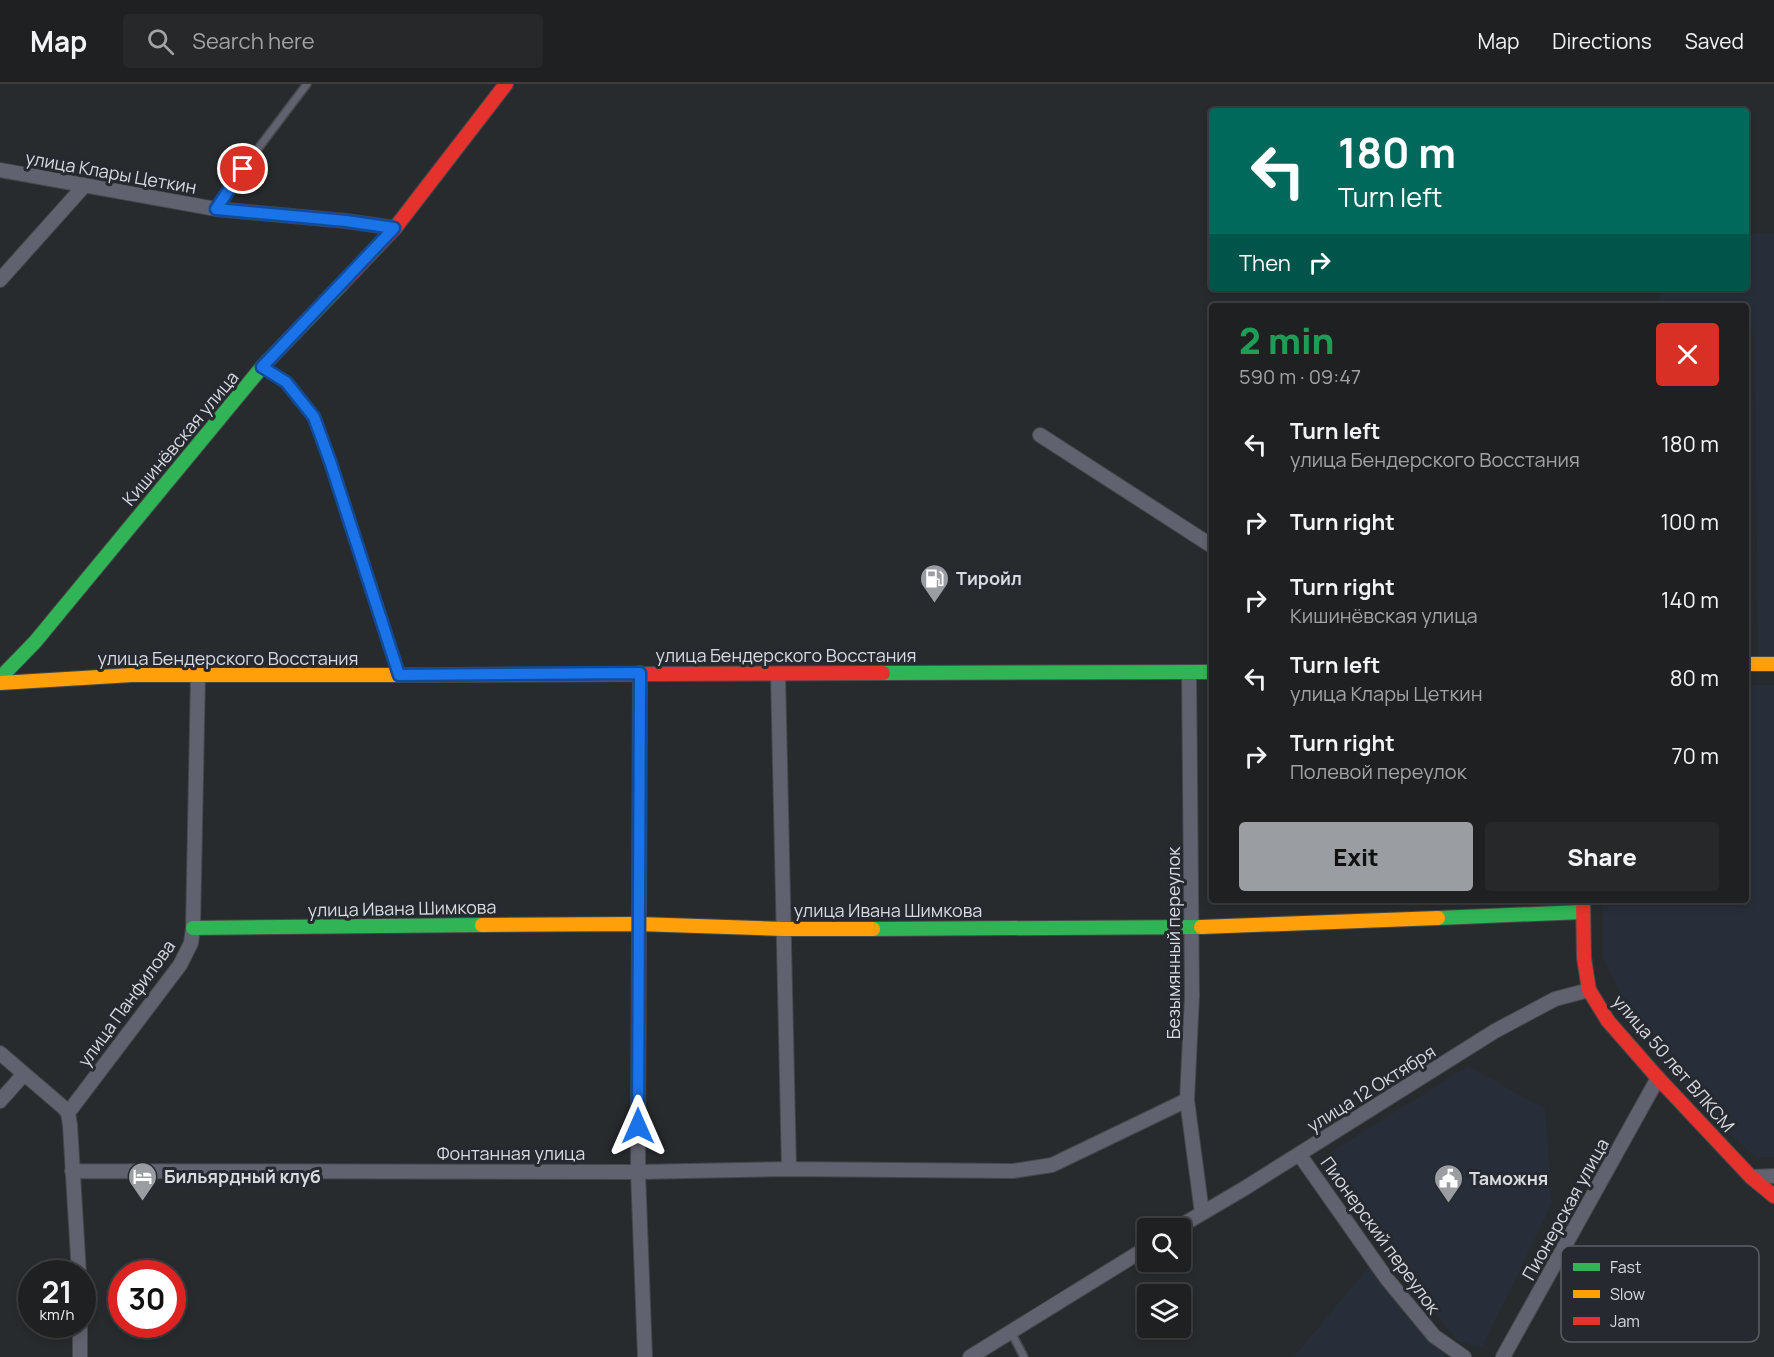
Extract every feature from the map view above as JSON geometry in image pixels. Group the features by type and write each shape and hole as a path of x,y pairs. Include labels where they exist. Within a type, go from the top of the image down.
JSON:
{"street":[{"name":"Кишинёвская улица","path":"0,681 35,642 262,367 394,228 506,84"},
{"name":"улица Клары Цеткин","path":"0,170 216,209 346,221 394,228"},
{"path":"0,280 85,185"},
{"path":"1040,435 1209,544"},
{"path":"1749,664 1774,664"},
{"name":"Безымянный переулок","path":"1189,672 1192,996 1187,1100 1202,1213"},
{"name":"улица Бендерского Восстания","path":"0,681 70,676 198,674 264,676 1209,672"},
{"path":"640,673 638,1172 645,1357"},
{"name":"улица Панфилова","path":"68,1113 180,965 191,943 198,674"},
{"path":"778,674 789,1169"},
{"name":"улица Ивана Шимкова","path":"193,928 638,924 784,929 1192,927 1583,906"},
{"name":"улица 50 лет ВЛКСМ","path":"1583,906 1584,958 1589,990 1608,1021 1751,1177 1774,1196"},
{"name":"улица 12 Октября","path":"1191,1220 1495,1031 1555,999 1589,990"},
{"path":"0,1053 68,1113 78,1260"},
{"path":"0,1101 24,1074"},
{"name":"Пионерская улица","path":"1565,1246 1658,1078"},
{"name":"Фонтанная улица","path":"72,1171 638,1172 789,1169 1013,1171 1052,1165 1187,1100"},
{"name":"Пионерский переулок","path":"1299,1154 1401,1295 1434,1336 1464,1357"},
{"path":"1751,1177 1774,1176"},
{"name":"Пионерская улица","path":"1503,1357 1561,1253"},
{"path":"970,1357 1137,1254"},
{"path":"80,1338 80,1357"}],"lane":[{"path":"216,209 256,150 307,84"},
{"path":"262,367 286,382 314,417 399,675"},
{"path":"1011,1332 1024,1357"}],"shaded area":[{"path":"1774,233 1774,664 1758,664 1755,335 1749,335 1749,303 1660,303 1659,291 1749,291 1749,234"},
{"path":"1749,685 1774,685 1774,1157 1756,1157 1721,1127 1640,1033 1603,957 1603,903 1749,903"},
{"path":"1468,1066 1545,1109 1552,1203 1482,1347 1458,1341 1322,1173 1328,1154"},
{"path":"1371,1264 1427,1339 1448,1357 1294,1357"}],"traffic: fast":[{"path":"0,678 35,642 262,367 340,286"},
{"path":"883,673 1209,672"},
{"path":"1438,918 1583,912"},
{"path":"193,928 482,925"},
{"path":"873,929 1201,927"}],"traffic: slow":[{"path":"1749,664 1774,664"},
{"path":"0,683 132,675 429,675"},
{"path":"1201,927 1438,918"},
{"path":"482,925 638,924 784,929 873,929"}],"traffic: jam":[{"path":"340,286 395,228 506,84"},
{"path":"429,675 883,673"},
{"path":"1583,903 1584,958 1589,990 1608,1021 1751,1177 1774,1196"}],"place":[{"name":"Тиройл","path":"935,604"},
{"name":"Бильярдный клуб","path":"143,1202"},
{"name":"Таможня","path":"1448,1204"}],"route":[{"path":"243,169 216,209 346,221 394,228 262,367 286,382 314,417 399,675 640,673 638,1126"}]}
